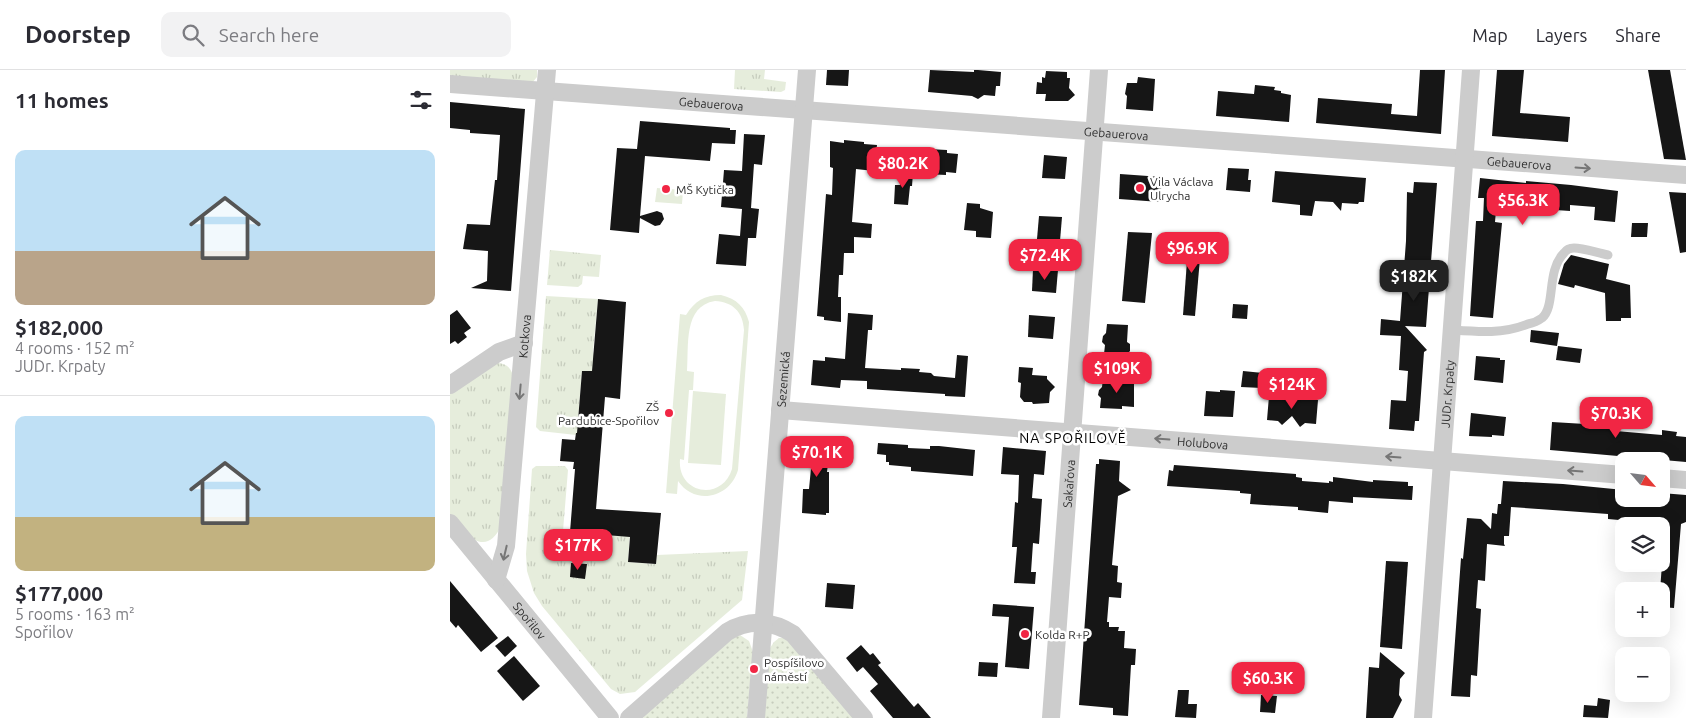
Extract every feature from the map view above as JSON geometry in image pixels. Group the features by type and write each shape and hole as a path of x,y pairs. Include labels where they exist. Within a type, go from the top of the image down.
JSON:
{"street":[{"name":"Kotkova","path":"496,580 506,546 547,70"},
{"name":"Sezemická","path":"756,718 807,70"},
{"name":"Sakařova","path":"1051,718 1099,70"},
{"name":"JUDr. Krpaty","path":"1423,718 1471,70"},
{"name":"Gebauerova","path":"450,84 1686,175"},
{"path":"450,385 499,352 524,343"},
{"name":"Holubova","path":"780,410 1615,474"},
{"path":"1670,479 1686,480"},
{"name":"Spořilov","path":"450,523 610,718"},
{"path":"629,718 727,632 745,624 764,622 779,626 793,634 864,718"}],"lane":[{"path":"1452,330 1500,332 1535,322 1543,317 1547,311 1552,274 1555,265 1564,252 1574,248 1608,255"}],"green space":[{"path":"450,70 537,70 537,77 532,83 450,79"},
{"path":"735,70 765,70 764,79 786,82 785,90 781,92 734,89"},
{"path":"657,188 683,190 682,204 655,202"},
{"path":"550,250 601,255 599,277 583,276 582,284 578,287 547,285"},
{"path":"721,295 740,304 749,322 738,470 734,480 728,487 711,495 693,494 678,481 677,494 666,493 680,314 686,315 700,300 710,296","holes":["715,301 727,303 736,309 742,318 744,330 732,469 727,479 719,486 710,490 701,490 685,480 681,471 680,459 684,460 689,390 693,390 694,372 687,371 688,339 697,311 705,304"]},
{"path":"546,296 598,299 593,351 598,372 582,371 576,435 540,431 536,427"},
{"path":"498,363 509,368 514,380 502,524 496,535 483,542 469,536 450,517 450,394"},
{"path":"693,391 726,394 721,465 688,463"},
{"path":"536,466 565,466 568,470 563,531 609,535 630,533 628,562 656,564 657,555 748,551 742,600 635,692 620,694 611,689 542,606 534,593 527,571 526,554 532,469"},
{"path":"740,635 749,641 753,652 747,718 643,718 646,712 723,641"},
{"path":"779,638 786,638 858,718 763,718 768,651"}],"building":[{"path":"827,70 849,70 848,86 826,85"},
{"path":"930,70 1001,72 1000,86 996,86 995,96 984,95 978,99 972,96 928,92"},
{"path":"1420,70 1445,70 1441,134 1316,123 1318,98 1392,104 1391,114 1417,116"},
{"path":"1497,70 1524,70 1520,113 1570,117 1568,142 1492,136"},
{"path":"1648,70 1670,70 1686,160 1664,159"},
{"path":"1046,71 1067,72 1067,78 1070,78 1069,88 1075,95 1068,101 1045,101 1046,94 1036,94 1037,82 1042,83 1042,77 1045,78"},
{"path":"1138,77 1155,79 1153,111 1126,109 1127,96 1125,94 1127,83 1137,83"},
{"path":"1255,85 1275,87 1274,90 1291,95 1289,122 1216,116 1218,91 1254,94"},
{"path":"450,102 525,109 511,291 471,288 487,281 488,251 463,249 467,224 490,225 495,180 497,180 500,135 470,133 470,130 450,128"},
{"path":"640,121 730,128 730,130 736,130 735,144 712,143 710,161 645,156 640,216 657,211 662,213 664,219 660,225 655,226 640,218 639,233 610,230 617,148 637,149"},
{"path":"744,134 765,135 762,165 754,164 751,208 759,209 756,238 748,238 746,266 716,264 719,234 740,236 742,209 721,207 724,170 742,171"},
{"path":"844,140 877,145 874,171 856,169 852,222 872,224 871,238 854,237 854,253 844,253 843,275 839,275 838,297 841,297 841,322 824,320 824,317 817,316 826,194 832,195 833,168 830,167 830,141 844,143"},
{"path":"928,149 947,150 947,153 958,154 956,173 946,172 946,175 926,174"},
{"path":"1044,155 1067,157 1065,179 1042,178"},
{"path":"1228,168 1249,169 1248,180 1251,180 1250,192 1226,190"},
{"path":"1275,171 1366,178 1364,202 1359,202 1358,204 1342,203 1341,211 1333,202 1315,201 1312,216 1300,215 1300,205 1272,202"},
{"path":"900,172 913,173 908,205 894,204 895,185 900,185"},
{"name":"Vila Václava Ulrycha","path":"1120,174 1162,177 1160,202 1119,199"},
{"path":"1480,178 1571,185 1618,191 1615,222 1594,220 1595,207 1570,205 1570,211 1541,209 1524,207 1525,201 1497,199 1495,222 1502,223 1493,318 1470,316 1476,221 1483,221 1484,198 1478,198"},
{"path":"1414,182 1437,183 1426,327 1405,326 1427,350 1424,352 1419,421 1415,421 1414,431 1389,429 1391,400 1406,401 1408,371 1399,370 1401,336 1380,335 1381,319 1400,321 1406,241 1407,192 1413,193"},
{"path":"1669,192 1686,193 1686,252 1680,253"},
{"path":"967,203 980,204 980,208 993,212 991,238 976,237 976,231 964,230"},
{"path":"1039,216 1062,217 1060,241 1037,239"},
{"path":"1632,223 1648,223 1647,237 1631,237"},
{"path":"1128,232 1152,233 1145,303 1122,301"},
{"path":"1189,234 1202,235 1195,316 1183,315"},
{"path":"1571,255 1609,264 1606,279 1630,285 1631,318 1621,318 1621,321 1606,321 1605,293 1575,285 1574,288 1558,284 1564,264"},
{"path":"1033,269 1058,270 1056,293 1032,291"},
{"path":"598,299 626,302 620,399 605,397 596,509 661,513 656,564 628,562 630,537 570,532 575,469 573,469 574,462 560,461 562,439 575,440 577,433 582,371 592,371"},
{"path":"1233,304 1248,305 1247,319 1232,318"},
{"path":"457,310 471,328 464,333 467,337 458,344 455,341 450,344 450,315"},
{"path":"848,313 873,315 872,330 868,330 865,368 920,369 919,372 931,373 934,376 955,378 957,355 968,356 965,397 867,389 867,381 841,380 840,388 811,385 813,360 825,361 825,357 845,359"},
{"path":"1029,315 1055,317 1053,339 1028,337"},
{"path":"1107,324 1128,325 1127,342 1130,344 1130,351 1117,364 1118,355 1104,354 1105,345 1102,342"},
{"path":"1531,330 1559,333 1557,346 1530,342"},
{"path":"1558,346 1582,349 1580,363 1556,360"},
{"path":"1476,356 1505,360 1503,383 1474,380"},
{"path":"1019,367 1033,368 1032,375 1047,376 1047,379 1055,387 1050,392 1049,403 1033,404 1032,402 1024,402 1020,397"},
{"path":"1243,371 1263,373 1262,388 1241,387"},
{"path":"1103,378 1134,380 1134,407 1122,406 1122,409 1100,408 1101,398 1098,395 1102,387"},
{"path":"1220,390 1235,391 1233,417 1204,416 1206,391 1220,392"},
{"path":"1269,396 1318,400 1316,424 1305,423 1300,427 1292,416 1282,425 1278,421 1267,420"},
{"path":"1605,399 1619,400 1616,431 1662,435 1662,430 1677,432 1676,436 1686,437 1686,462 1670,461 1670,452 1615,452 1615,456 1550,450 1552,422 1602,425"},
{"path":"1471,413 1506,417 1504,436 1469,436"},
{"path":"807,437 828,439 828,446 830,446 827,472 829,472 829,513 826,513 826,515 802,513 803,489 809,489 812,458 805,458"},
{"path":"878,443 908,445 908,448 930,449 930,446 939,446 975,450 973,476 911,471 911,467 889,465 889,462 886,462 886,455 877,454"},
{"path":"1003,447 1046,451 1044,475 1034,474 1032,498 1042,499 1039,544 1033,543 1031,572 1036,572 1035,584 1014,583 1017,547 1012,547 1015,502 1018,503 1019,475 1001,474"},
{"path":"1099,459 1120,461 1119,481 1131,490 1118,496 1112,565 1118,566 1117,582 1122,583 1121,598 1109,597 1107,622 1109,622 1109,627 1119,627 1118,631 1125,631 1124,648 1136,649 1135,665 1131,665 1128,716 1113,715 1113,708 1079,705 1096,464 1099,464"},
{"path":"1174,465 1296,474 1296,477 1302,478 1302,481 1329,483 1329,481 1333,482 1333,477 1373,482 1373,480 1408,482 1408,486 1413,486 1412,500 1353,497 1353,503 1329,501 1328,513 1298,510 1298,507 1250,504 1251,494 1240,493 1240,491 1167,486 1169,470 1173,471"},
{"path":"1503,481 1615,489 1615,508 1670,508 1670,494 1686,495 1686,522 1681,524 1674,608 1670,608 1670,582 1661,582 1661,572 1670,572 1670,517 1615,517 1615,520 1608,519 1608,514 1511,507 1509,536 1504,536 1505,546 1487,544 1485,581 1478,580 1476,608 1481,609 1477,676 1471,675 1470,697 1451,696 1461,558 1463,559 1467,518 1481,519 1491,529 1492,513 1497,514 1498,504 1501,504"},
{"path":"1386,561 1408,562 1402,649 1380,647"},
{"path":"571,563 587,564 585,579 570,577"},
{"path":"450,581 498,638 481,652 458,625 456,628 450,621"},
{"path":"827,583 855,585 853,609 825,607"},
{"path":"993,604 1034,607 1029,669 1005,667 1009,617 992,616"},
{"path":"508,636 517,646 505,657 495,646"},
{"path":"861,645 870,655 873,653 881,663 878,665 914,707 918,703 931,718 893,718 870,691 878,684 863,667 857,672 846,658"},
{"path":"1380,652 1405,673 1400,679 1399,695 1402,700 1393,718 1366,718 1369,667 1379,668"},
{"path":"514,656 540,686 523,701 497,671"},
{"path":"979,662 998,663 997,677 978,676"},
{"path":"1178,690 1189,690 1188,704 1197,704 1196,718 1175,717"},
{"path":"1261,695 1277,696 1275,713 1260,712"},
{"path":"1598,698 1610,700 1608,718 1583,717 1584,705 1597,706"}],"place":[{"name":"Vila Václava Ulrycha","path":"1140,188"},
{"name":"MŠ Kytička","path":"666,189"},
{"name":"ZŠ Pardubice-Spořilov","path":"669,413"},
{"name":"Kolda R+P","path":"1025,634"},
{"name":"Pospíšilovo náměstí","path":"754,669"}],"district":[{"name":"NA SPOŘILOVĚ","path":"1073,438"}]}
